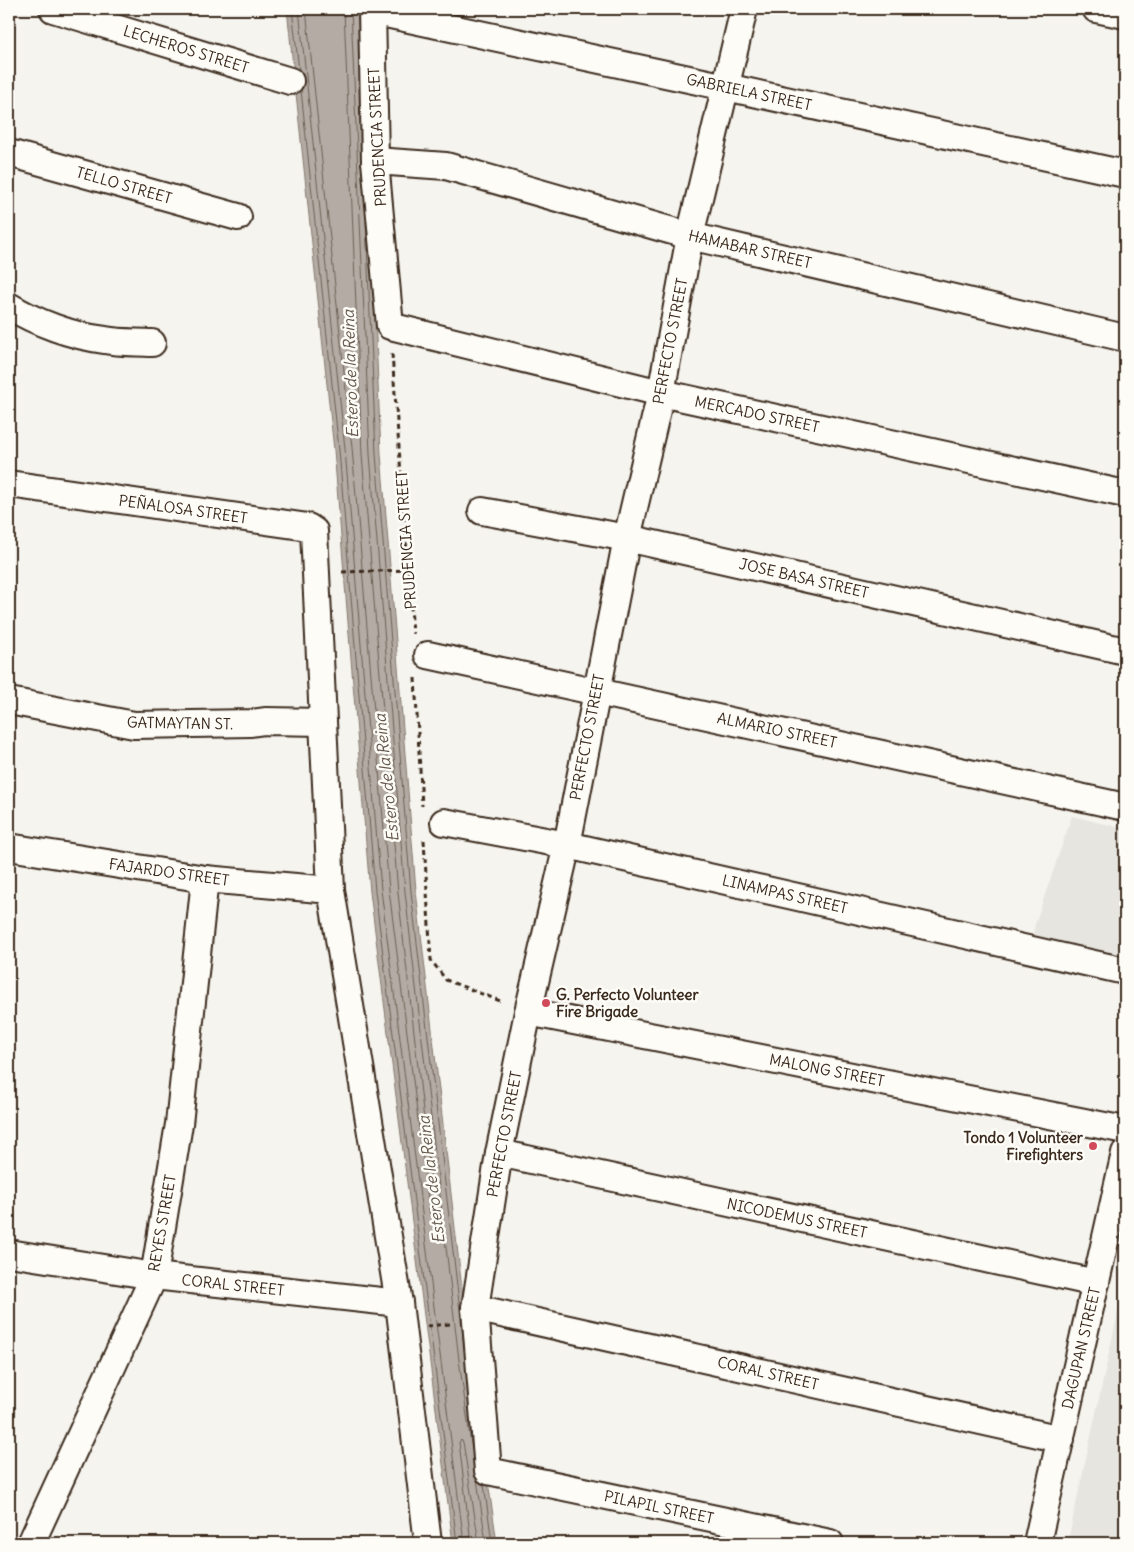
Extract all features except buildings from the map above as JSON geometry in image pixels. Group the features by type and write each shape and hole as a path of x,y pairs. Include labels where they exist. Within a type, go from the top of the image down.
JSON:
{"street":[{"name":"LECHEROS STREET","path":"53,9 290,81"},
{"name":"PERFECTO STREET","path":"488,1471 467,1315 528,1012 567,845 627,538 661,393 690,236 744,9"},
{"path":"1096,9 1125,15"},
{"name":"GABRIELA STREET","path":"372,10 1125,174"},
{"name":"PRUDENCIA STREET","path":"372,10 375,162 390,326"},
{"name":"TELLO STREET","path":"9,153 238,217"},
{"name":"HAMABAR STREET","path":"375,162 446,166 690,236 1125,338"},
{"path":"9,306 22,315 60,329 105,340 152,343"},
{"name":"MERCADO STREET","path":"390,326 661,393 1125,494"},
{"name":"PEÑALOSA STREET","path":"9,484 308,526 314,530 326,573"},
{"name":"JOSE BASA STREET","path":"482,511 627,538 1125,651"},
{"path":"326,573 323,722 331,890 399,1304 428,1543"},
{"name":"ALMARIO STREET","path":"418,657 596,691 1125,807"},
{"name":"GATMAYTAN ST.","path":"9,701 134,725 251,723 265,721 323,722"},
{"name":"LINAMPAS STREET","path":"430,821 567,845 1125,971"},
{"name":"FAJARDO STREET","path":"9,847 205,879 331,890"},
{"name":"REYES STREET","path":"31,1543 154,1276 178,1124 205,879"},
{"name":"MALONG STREET","path":"528,1012 1125,1130"},
{"name":"NICODEMUS STREET","path":"499,1153 1096,1282"},
{"name":"DAGUPAN STREET","path":"1037,1543 1125,1153"},
{"name":"CORAL STREET","path":"9,1253 154,1276 399,1304"},
{"name":"CORAL STREET","path":"467,1315 1061,1439"},
{"name":"PILAPIL STREET","path":"488,1471 830,1543"}],"path":[{"name":"PRUDENCIA STREET","path":"390,326 430,821 431,960 446,980 528,1012"},
{"path":"326,573 409,570"},
{"path":"421,1327 467,1315"}],"shaded area":[{"path":"1072,816 1125,829 1125,964 1031,944 1035,924"},
{"path":"1125,1280 1125,1543 1068,1543 1068,1541"}],"water":[{"name":"Estero de la Reina","path":"287,9 362,9 381,454 416,891 470,1358 497,1543 453,1543 370,892 334,450"}],"place":[{"name":"G. Perfecto Volunteer Fire Brigade","path":"546,1003"},
{"name":"Tondo 1 Volunteer Firefighters","path":"1093,1146"}]}
